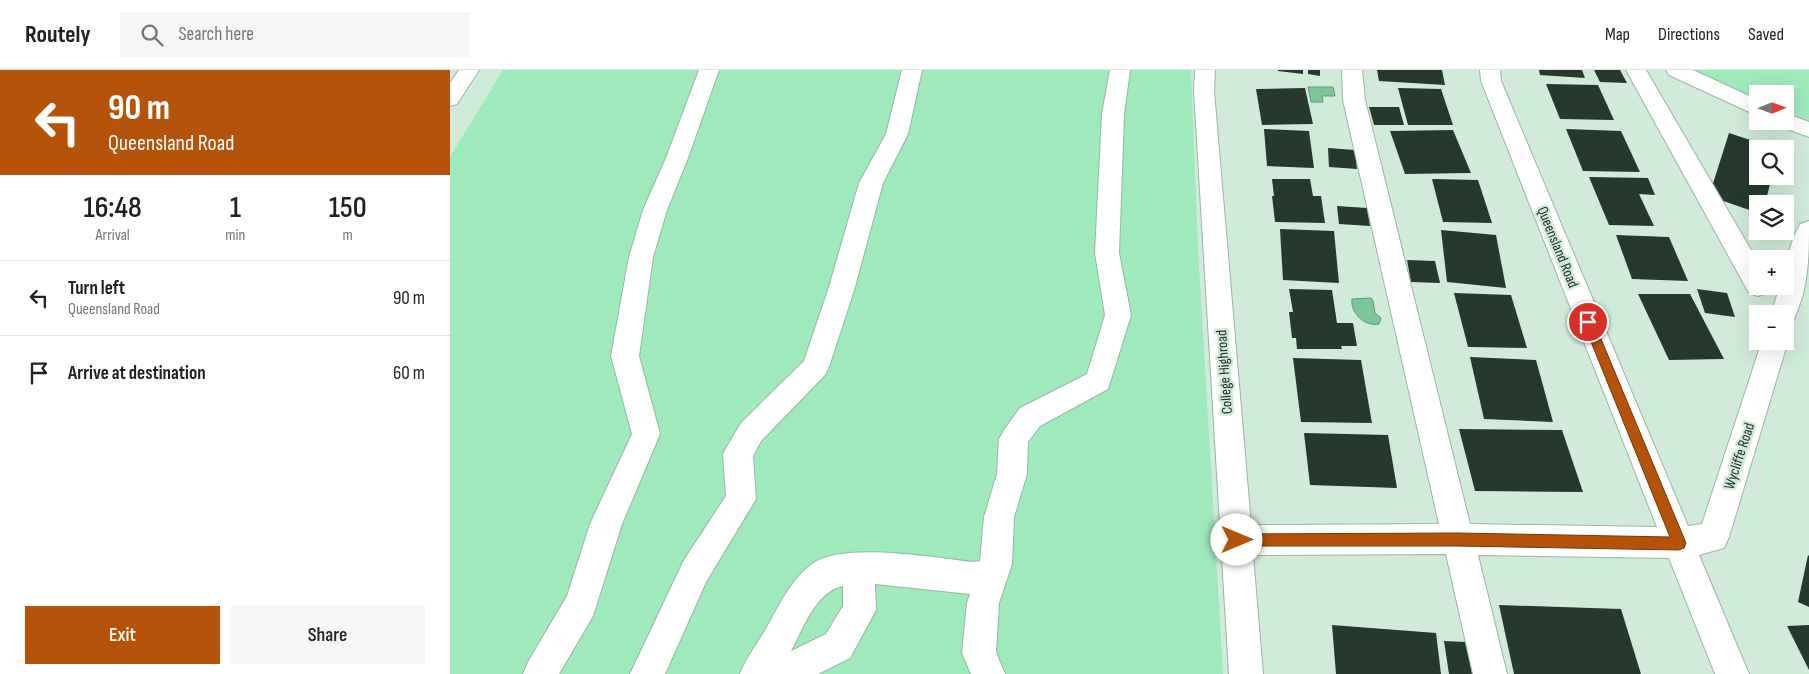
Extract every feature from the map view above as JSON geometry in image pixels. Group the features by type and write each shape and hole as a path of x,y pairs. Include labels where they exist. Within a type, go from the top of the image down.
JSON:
{"street":[{"path":"450,99 469,70"},
{"path":"540,674 581,604 606,524 646,434 625,356 641,257 655,210 677,158 709,70"},
{"path":"647,674 695,570 741,499 738,454 751,432 815,367 842,287 871,184 897,134 912,70"},
{"path":"988,674 978,653 983,603 996,564 999,517 1012,474 1014,439 1030,417 1098,381 1118,315 1107,252 1113,114 1120,70"},
{"name":"College Highroad","path":"1204,70 1246,674"},
{"path":"1352,70 1354,100 1490,674"},
{"name":"Queensland Road","path":"1490,70 1491,81 1732,674"},
{"path":"1636,70 1749,270"},
{"path":"1676,70 1749,104"},
{"path":"1794,124 1809,130"},
{"path":"1787,305 1809,230"},
{"name":"Wycliffe Road","path":"1679,543 1713,537 1772,350"},
{"path":"1237,540 1679,543"},
{"path":"756,674 772,652 803,595 825,574 859,567 973,578 992,575"},
{"path":"776,674 796,667 838,646 859,610 859,567"}],"shaded area":[{"path":"503,70 1191,70 1198,247 1223,674 450,674 450,157"},
{"path":"1689,70 1809,70 1809,122 1794,116 1794,85 1749,85 1749,97"},
{"path":"1308,87 1333,87 1335,96 1322,96 1323,102 1311,102"},
{"path":"1371,298 1375,313 1381,318 1379,324 1364,321 1353,309 1352,299"}],"building":[{"path":"1303,70 1303,74 1278,71"},
{"path":"1308,70 1320,70 1320,76 1308,74"},
{"path":"1377,70 1442,70 1445,85 1379,81"},
{"path":"1539,70 1582,70 1585,78 1540,75"},
{"path":"1594,70 1620,70 1627,83 1600,82"},
{"path":"1546,84 1598,85 1614,120 1560,119"},
{"path":"1305,88 1313,124 1262,125 1256,89"},
{"path":"1398,88 1441,89 1453,125 1408,125"},
{"path":"1369,107 1399,107 1404,125 1374,125"},
{"path":"1264,129 1309,131 1314,168 1267,166"},
{"path":"1566,129 1621,131 1640,172 1583,171"},
{"path":"1453,130 1471,173 1405,174 1390,131"},
{"path":"1729,133 1750,140 1749,185 1770,185 1767,195 1749,195 1749,210 1709,196"},
{"path":"1328,148 1355,150 1357,169 1329,167"},
{"path":"1589,177 1648,178 1655,195 1639,194 1654,226 1609,225"},
{"path":"1272,179 1310,179 1313,196 1321,196 1325,223 1275,222"},
{"path":"1432,179 1478,180 1492,223 1443,222"},
{"path":"1337,206 1367,208 1370,226 1339,224"},
{"path":"1280,229 1334,231 1339,283 1283,280"},
{"path":"1441,230 1496,235 1506,288 1447,282"},
{"path":"1616,235 1669,237 1688,281 1632,279"},
{"path":"1407,260 1435,261 1440,283 1411,282"},
{"path":"1289,289 1332,290 1337,323 1353,323 1357,346 1341,346 1342,349 1297,349 1296,338 1292,338 1289,312 1293,312"},
{"path":"1697,289 1727,293 1735,317 1705,313"},
{"path":"1454,293 1511,295 1527,348 1468,347"},
{"path":"1638,294 1690,294 1724,359 1669,360"},
{"path":"1470,357 1536,360 1553,422 1484,419"},
{"path":"1293,358 1361,360 1372,423 1301,422"},
{"path":"1459,429 1562,430 1583,492 1475,491"},
{"path":"1304,433 1388,435 1397,488 1310,485"},
{"path":"1809,556 1809,607 1798,602"},
{"path":"1499,605 1621,609 1641,674 1514,674"},
{"path":"1332,625 1436,633 1441,674 1336,674"},
{"path":"1809,625 1809,670 1787,626"},
{"path":"1444,641 1467,642 1472,674 1449,674"}],"route":[{"path":"1237,540 1679,543 1588,322"}]}
